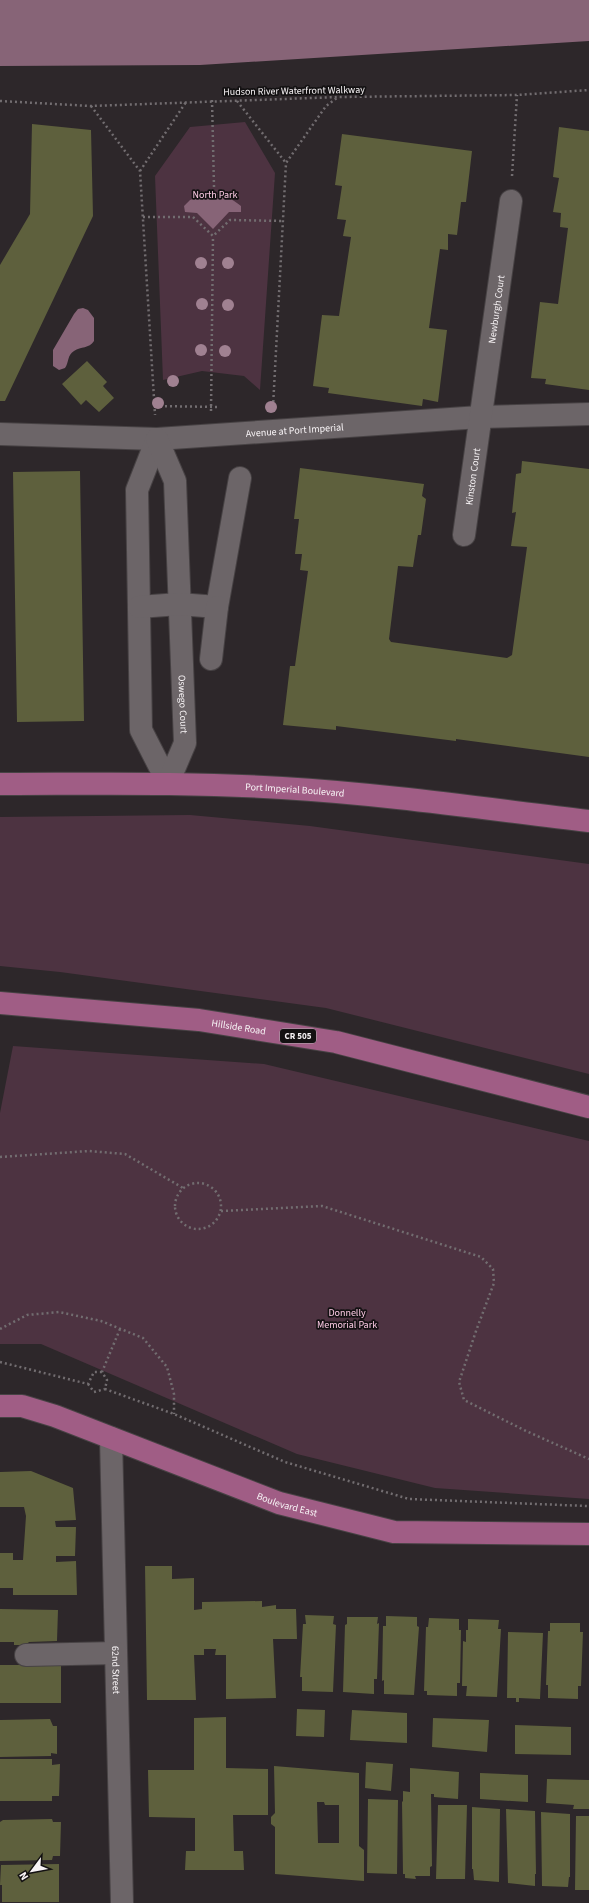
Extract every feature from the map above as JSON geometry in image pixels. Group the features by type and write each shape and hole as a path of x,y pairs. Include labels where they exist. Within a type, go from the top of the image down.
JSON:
{"main road":[{"name":"Port Imperial Boulevard","path":"0,784 168,783 299,789 589,822"},
{"name":"Hillside Road","path":"0,1003 199,1020 336,1042 589,1107"},
{"name":"Boulevard East","path":"0,1406 22,1406 111,1438 280,1503 394,1532 589,1534"}],"street":[{"name":"Newburgh Court","path":"480,417 511,201"},
{"name":"Avenue at Port Imperial","path":"0,434 157,439 480,417 589,414"},
{"name":"Kinston Court","path":"464,535 480,417"},
{"name":"Oswego Court","path":"157,439 175,481 185,742 168,783"},
{"path":"157,439 137,490 141,730 168,783"},
{"path":"211,659 217,607 240,478"},
{"path":"139,607 179,604 217,607"},
{"name":"62nd Street","path":"111,1438 122,1903"},
{"path":"26,1655 116,1653"}],"path":[{"name":"Hudson River Waterfront Walkway","path":"0,100 91,106 212,100 517,95 589,90"},
{"path":"511,201 517,95"},
{"path":"272,431 286,163 326,106 339,97"},
{"path":"212,100 214,187"},
{"path":"237,100 286,163"},
{"path":"140,171 186,102"},
{"path":"91,106 140,171 157,439"},
{"path":"143,217 193,217 213,236"},
{"path":"211,435 213,236 230,220 283,221"},
{"path":"0,1156 89,1151 125,1154 183,1188"},
{"path":"199,1182 214,1188 219,1194 222,1202 219,1218 208,1228 201,1230 186,1226 180,1222 175,1208 178,1194 183,1188 199,1182"},
{"path":"221,1211 322,1206 481,1257 493,1269 494,1283 459,1382 464,1400 526,1432 589,1459"},
{"path":"0,1329 27,1316 59,1312 101,1321 143,1338 167,1367 174,1394 174,1414"},
{"path":"102,1372 120,1328"},
{"path":"0,1362 88,1384 94,1392 105,1389 174,1414 285,1462 409,1499 589,1506"},
{"path":"88,1384 94,1372 102,1372"},
{"path":"102,1372 107,1380 105,1389"}],"green space":[{"name":"North Park","path":"245,122 275,173 260,390 244,376 202,371 163,380 155,176 190,127"},
{"path":"190,815 310,826 589,864 589,1074 326,1008 60,972 0,966 0,817"},
{"name":"Donnelly Memorial Park","path":"13,1046 264,1064 589,1141 589,1499 435,1488 297,1454 41,1344 0,1344 0,1113"}],"shaded area":[{"path":"0,0 589,0 589,41 200,65 0,66"},
{"path":"210,193 223,195 234,201 241,206 241,212 229,212 213,229 197,213 185,212 184,206 190,200"},
{"path":"83,308 88,310 94,318 94,341 92,344 77,349 72,353 65,368 59,370 53,366 53,350 74,314 78,309"}],"building":[{"path":"32,124 91,130 93,216 5,401 0,401 0,265 30,214"},
{"path":"559,127 589,131 589,390 545,384 546,379 531,378 540,302 558,304 568,228 560,227 561,213 553,212 559,178 553,177"},
{"path":"342,134 472,151 466,202 461,202 457,235 448,234 448,250 440,249 429,328 447,330 438,402 423,399 422,406 328,393 329,388 313,386 322,315 339,316 351,237 343,236 346,220 337,219 342,186 335,185"},
{"path":"87,361 107,382 103,386 114,398 99,412 86,400 81,405 62,384"},
{"path":"522,461 589,469 589,757 456,739 456,741 336,726 336,730 283,725 290,666 295,666 308,571 300,570 302,554 295,554 299,519 294,519 300,468 424,484 422,496 426,499 421,535 418,535 413,567 398,566 389,639 391,642 507,658 512,655 527,547 511,546 516,512 512,513 516,474 521,473"},
{"path":"80,471 84,721 17,722 13,472"},
{"path":"31,1471 73,1488 76,1520 55,1521 56,1527 76,1527 75,1556 56,1556 56,1562 76,1561 77,1595 13,1595 13,1588 0,1588 0,1553 13,1553 13,1560 23,1560 26,1516 24,1507 0,1507 0,1472"},
{"path":"145,1566 172,1566 172,1579 194,1578 194,1610 202,1609 202,1602 262,1601 262,1607 276,1605 276,1609 296,1609 297,1639 273,1639 276,1698 226,1699 226,1655 215,1655 216,1649 204,1649 204,1655 194,1655 196,1700 147,1700"},
{"path":"0,1609 58,1610 57,1641 29,1642 26,1645 14,1645 14,1642 0,1642"},
{"path":"305,1615 334,1616 333,1624 336,1625 333,1692 302,1691 302,1677 300,1677 303,1624 306,1624"},
{"path":"386,1616 417,1617 417,1626 419,1627 414,1695 384,1694 384,1680 382,1681 383,1626 386,1626"},
{"path":"347,1617 378,1617 377,1679 374,1679 374,1694 343,1692 345,1625 347,1624"},
{"path":"429,1618 459,1619 459,1630 461,1630 460,1683 457,1683 457,1696 427,1695 427,1691 424,1691 426,1627 428,1627"},
{"path":"468,1619 499,1620 498,1629 501,1629 497,1697 466,1696 467,1686 462,1686 463,1641 466,1642"},
{"path":"550,1623 580,1623 580,1632 583,1632 581,1686 578,1686 578,1699 548,1698 548,1685 546,1685 548,1631 550,1631"},
{"path":"508,1632 543,1633 540,1699 519,1698 519,1702 516,1702 516,1698 507,1698"},
{"path":"0,1665 61,1665 61,1703 0,1703"},
{"path":"297,1709 325,1710 324,1737 296,1736"},
{"path":"352,1710 407,1713 407,1743 350,1740"},
{"path":"226,1717 226,1768 268,1769 268,1815 233,1815 234,1851 243,1851 244,1870 185,1870 186,1851 195,1851 195,1818 149,1817 148,1770 194,1770 194,1718"},
{"path":"433,1718 489,1720 487,1752 432,1747"},
{"path":"50,1719 53,1726 57,1726 57,1754 51,1753 51,1756 0,1757 0,1720"},
{"path":"515,1725 571,1727 571,1755 515,1754"},
{"path":"0,1759 52,1759 52,1765 60,1764 59,1796 52,1796 52,1801 0,1801"},
{"path":"366,1762 393,1764 391,1791 365,1788"},
{"path":"274,1766 359,1773 359,1846 364,1850 364,1881 275,1874 275,1827 271,1824 271,1817 275,1813","holes":["317,1802 324,1802 325,1805 339,1805 339,1843 318,1843"]},
{"path":"410,1768 459,1772 458,1799 434,1797 434,1794 431,1794 432,1866 430,1867 430,1876 415,1876 416,1879 405,1878 405,1874 403,1874 402,1801 403,1802 403,1791 410,1792"},
{"path":"480,1773 528,1775 528,1802 480,1799"},
{"path":"547,1779 589,1780 589,1809 573,1809 574,1805 546,1803"},
{"path":"368,1799 398,1800 397,1874 367,1873"},
{"path":"438,1805 467,1805 465,1879 436,1879"},
{"path":"472,1807 500,1809 499,1882 474,1880 472,1869"},
{"path":"506,1809 535,1811 535,1886 508,1883"},
{"path":"541,1812 570,1814 570,1877 568,1887 542,1886"},
{"path":"576,1816 589,1816 589,1890 575,1890"},
{"path":"52,1819 53,1822 61,1822 60,1856 53,1856 52,1860 0,1861 0,1822 3,1820"},
{"path":"59,1864 59,1902 2,1902 2,1885 0,1885 1,1865"}]}
